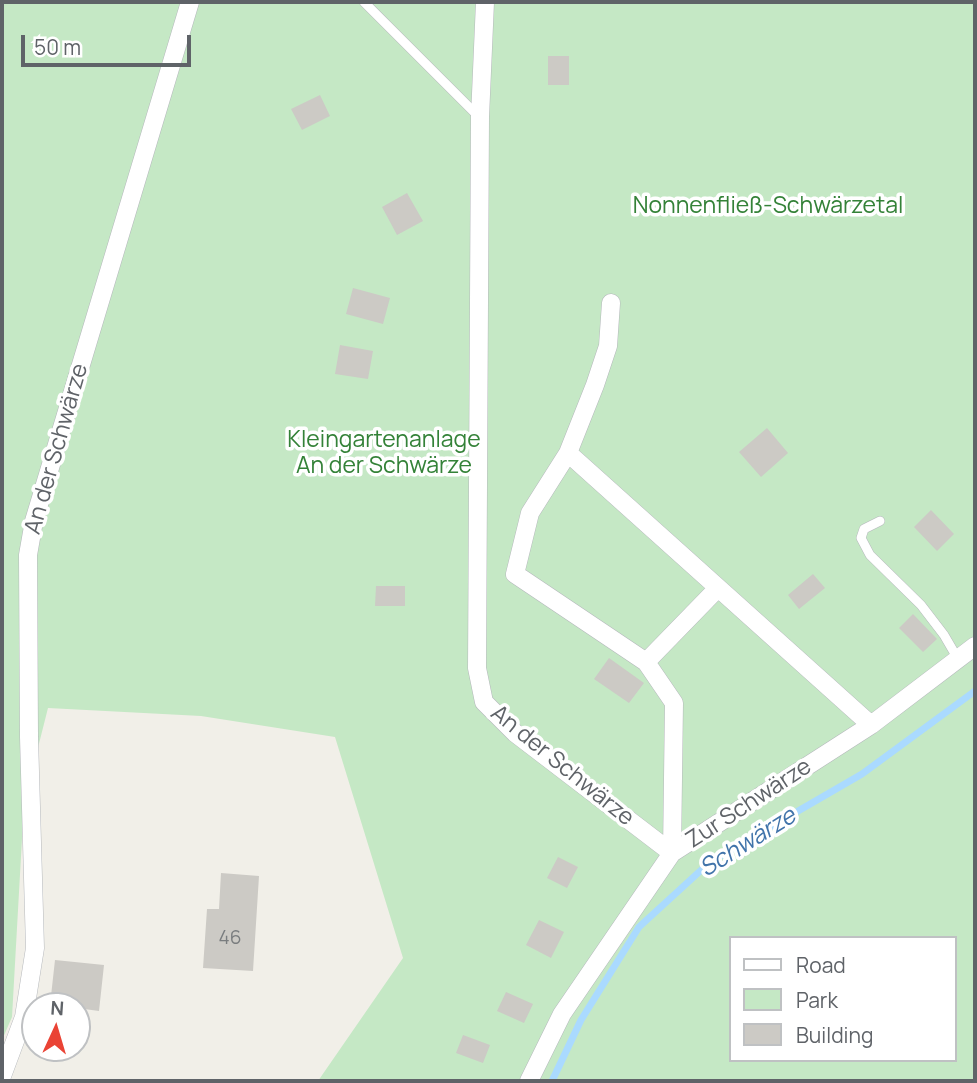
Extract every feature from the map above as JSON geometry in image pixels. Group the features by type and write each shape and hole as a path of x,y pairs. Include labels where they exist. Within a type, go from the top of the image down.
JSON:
{"street":[{"name":"An der Schwärze","path":"2,1076 24,1017 35,948 29,737 28,555 34,521 190,2"},
{"name":"An der Schwärze","path":"485,2 480,117 477,667 484,702 515,733 672,853"},
{"path":"611,303 608,346 595,386 568,453 530,513 515,574 646,662 674,703 672,853"},
{"path":"568,453 871,725"},
{"path":"646,662 717,589"},
{"name":"Zur Schwärze","path":"529,1081 562,1014 672,853 871,725 975,646"}],"lane":[{"path":"364,2 480,117"},
{"path":"880,521 863,529 861,538 865,547 921,605 958,659"}],"green space":[{"name":"Kleingartenanlage An der Schwärze","path":"2,2 975,2 975,1081 318,1081 403,958 335,737 201,716 48,708 24,803 12,1017 2,1040"}],"building":[{"path":"548,56 569,56 569,85 548,85"},
{"path":"320,95 330,116 302,130 291,109"},
{"path":"407,193 423,221 397,235 382,207"},
{"path":"353,288 390,298 383,324 346,314"},
{"path":"340,345 373,351 368,379 335,374"},
{"path":"767,428 788,453 761,477 739,452"},
{"path":"931,510 954,534 937,551 914,527"},
{"path":"813,574 825,588 799,609 788,595"},
{"path":"376,586 405,586 405,606 375,606"},
{"path":"913,614 937,639 923,652 899,628"},
{"path":"609,658 644,683 629,703 594,679"},
{"path":"558,857 578,867 567,888 547,878"},
{"path":"221,873 259,876 253,971 203,968 207,909 219,909"},
{"path":"539,920 564,932 551,958 526,945"},
{"path":"55,960 104,965 99,1011 91,1010 91,992 51,992"},
{"path":"506,992 533,1004 524,1023 497,1011"},
{"path":"463,1035 490,1045 483,1063 456,1053"}],"waterway":[{"name":"Schwärze","path":"552,1081 581,1020 639,927 710,862 862,774 975,691"}],"park label":[{"name":"Nonnenfließ-Schwärzetal","path":"768,207"}]}
